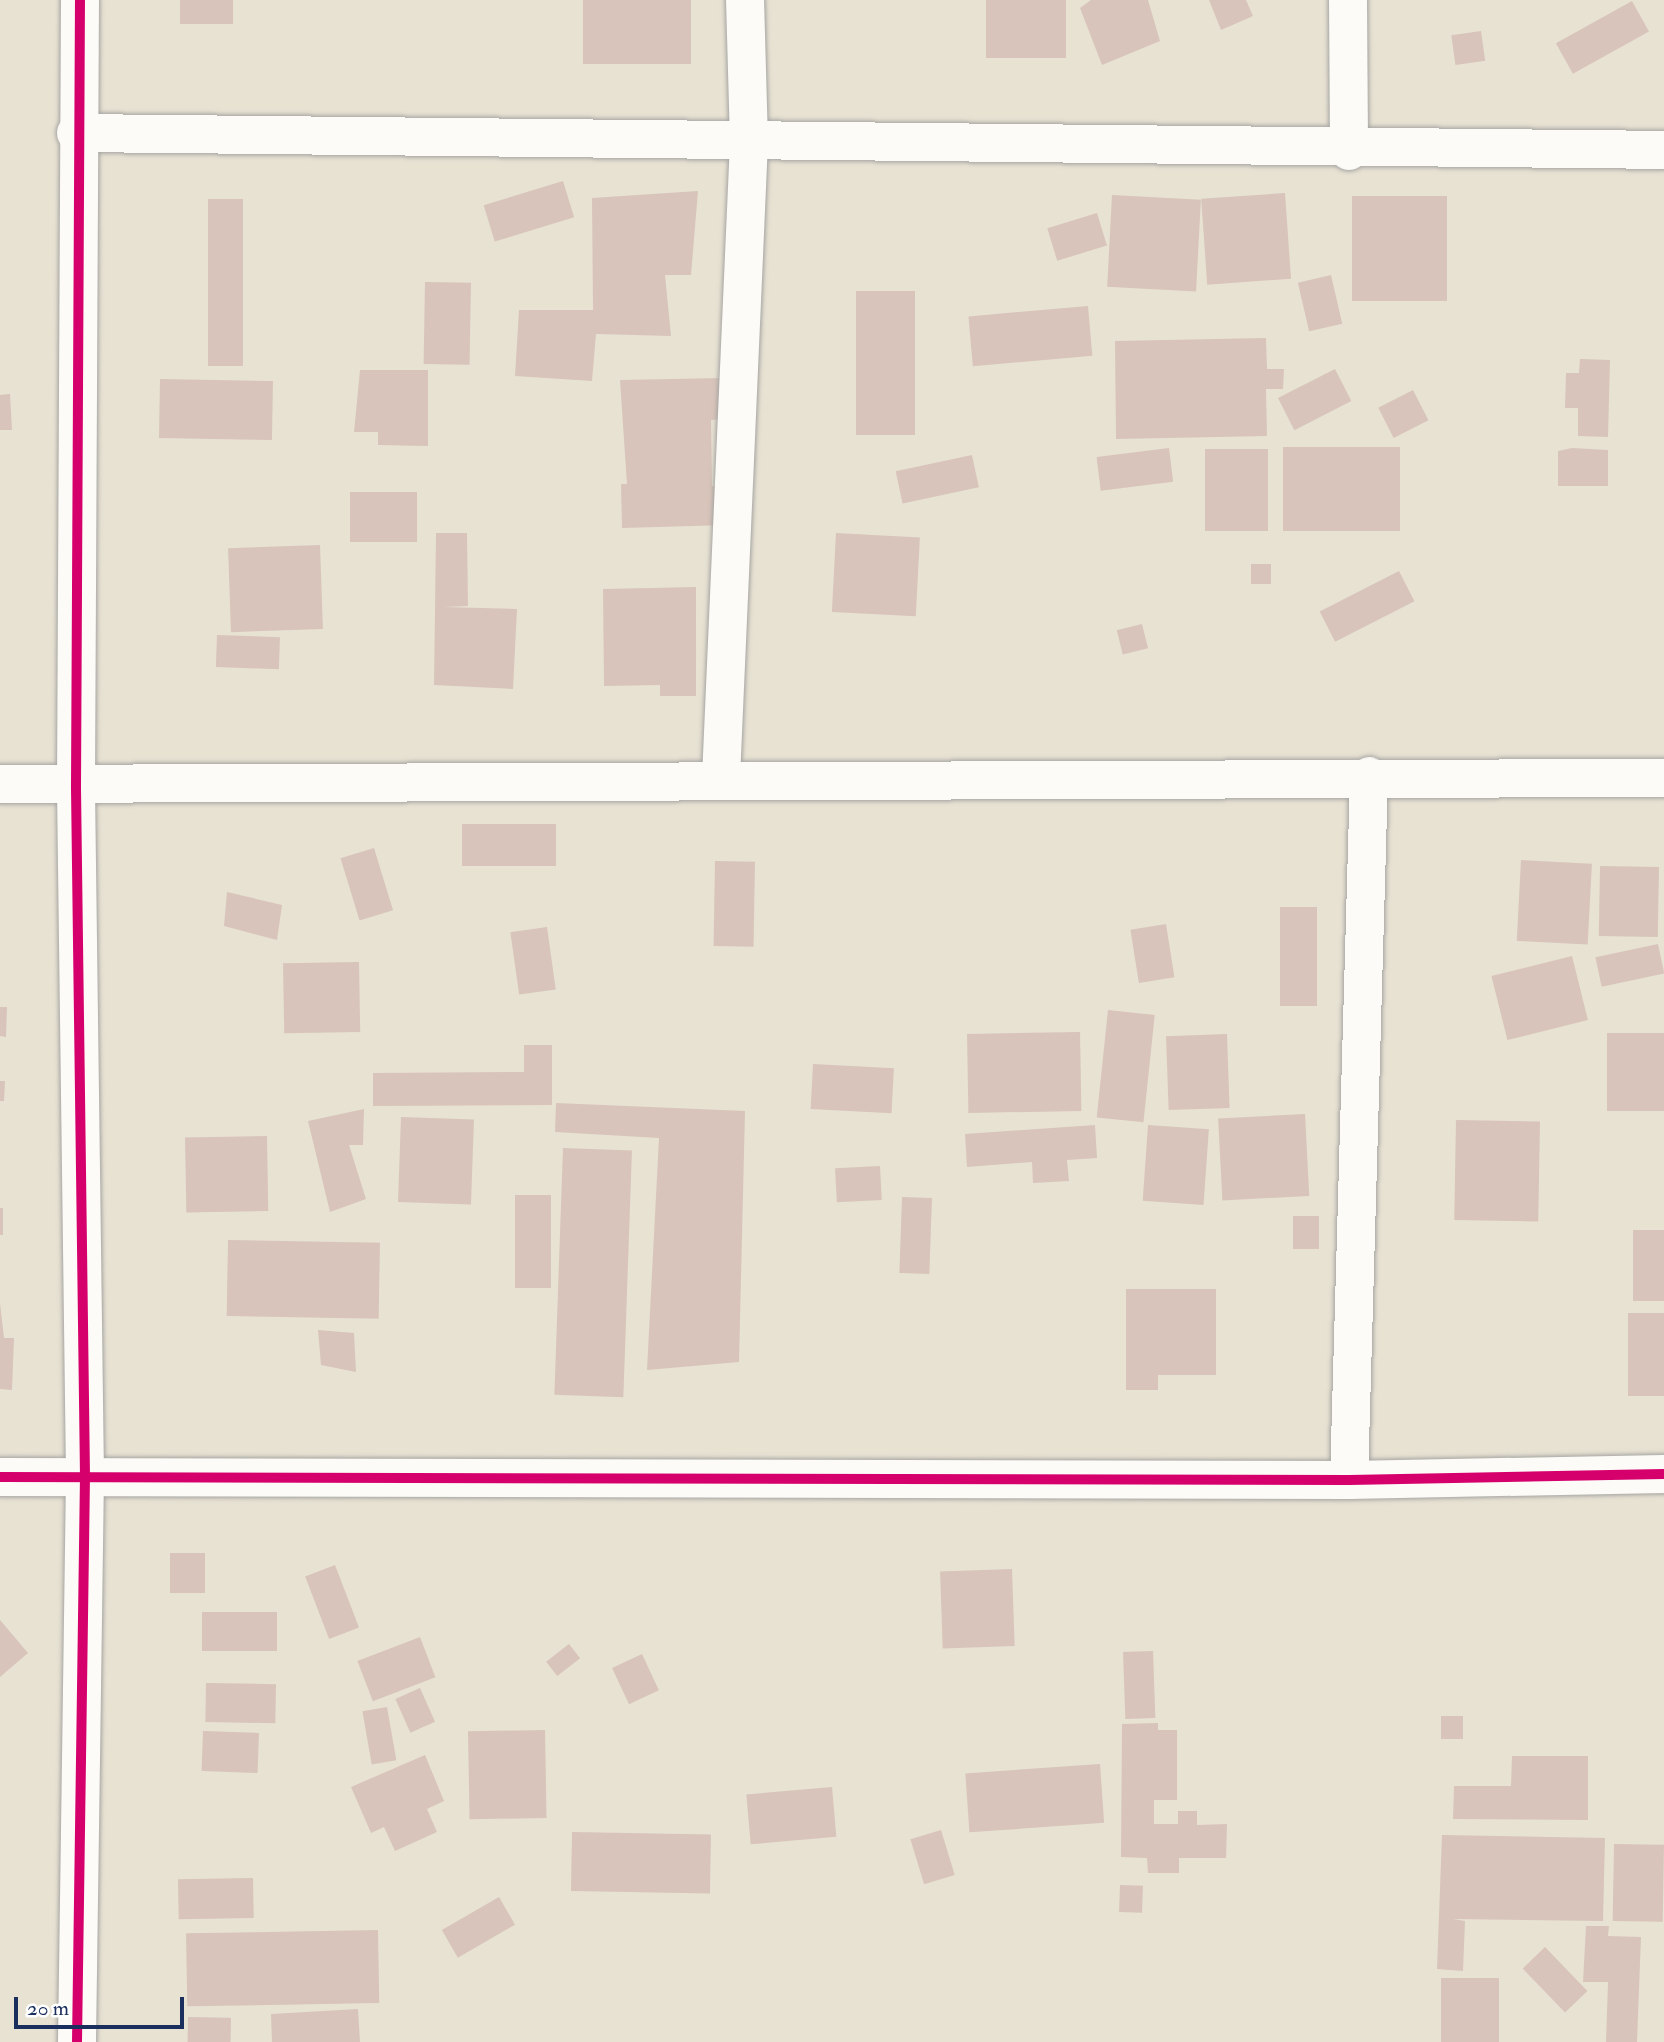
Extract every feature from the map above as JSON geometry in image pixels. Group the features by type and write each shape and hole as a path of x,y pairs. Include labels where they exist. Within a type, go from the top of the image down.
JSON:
{"street":[{"path":"77,2042 85,1476 76,786 76,133 80,0"},
{"path":"720,778 749,142 745,0"},
{"path":"1348,0 1349,151"},
{"path":"76,133 1349,151 1664,150"},
{"path":"1349,1480 1369,776"},
{"path":"0,784 76,786 720,778 1664,778"},
{"path":"0,1477 1349,1480 1664,1474"}],"building":[{"path":"180,0 233,0 233,24 180,24"},
{"path":"583,0 691,0 691,64 583,64"},
{"path":"986,0 1066,0 1066,58 986,58"},
{"path":"1091,0 1148,0 1160,41 1102,65 1080,8"},
{"path":"1209,0 1246,0 1253,16 1221,30"},
{"path":"1632,1 1649,32 1573,74 1556,43"},
{"path":"1481,31 1485,61 1455,65 1451,35"},
{"path":"563,181 574,217 495,242 484,205"},
{"path":"698,191 691,275 665,275 671,336 596,334 592,381 515,376 519,310 593,310 592,198"},
{"path":"1285,193 1291,279 1207,285 1201,199"},
{"path":"1112,195 1201,200 1196,292 1107,287"},
{"path":"1352,196 1447,196 1447,301 1352,301"},
{"path":"208,199 243,199 243,366 208,366"},
{"path":"1097,213 1107,246 1057,261 1047,228"},
{"path":"1331,275 1342,324 1309,331 1298,283"},
{"path":"425,282 471,283 470,365 424,364"},
{"path":"856,291 915,291 915,435 856,435"},
{"path":"1088,306 1092,356 973,366 968,316"},
{"path":"1266,338 1267,369 1284,369 1283,389 1266,389 1267,436 1116,439 1115,341"},
{"path":"1580,359 1610,360 1608,437 1578,436 1578,408 1565,408 1566,373 1579,373"},
{"path":"1335,369 1351,401 1294,430 1278,398"},
{"path":"360,370 428,370 428,446 378,445 378,432 354,432"},
{"path":"724,378 725,419 711,420 712,486 726,485 727,525 622,528 621,484 627,484 620,380"},
{"path":"160,379 273,381 272,440 159,438"},
{"path":"1413,390 1428,420 1394,438 1378,408"},
{"path":"10,394 12,430 0,430 0,395"},
{"path":"1283,447 1400,447 1400,531 1283,531"},
{"path":"1169,448 1173,482 1101,491 1097,457"},
{"path":"1572,448 1608,450 1608,486 1558,486 1558,451"},
{"path":"1205,449 1268,449 1268,531 1205,531"},
{"path":"972,455 979,487 903,503 896,471"},
{"path":"350,492 417,492 417,542 350,542"},
{"path":"436,533 467,533 468,606 444,607 517,609 513,689 434,685"},
{"path":"836,533 920,537 916,616 832,612"},
{"path":"320,545 323,629 231,632 228,548"},
{"path":"1251,564 1271,564 1271,584 1251,584"},
{"path":"1399,571 1414,601 1335,642 1320,611"},
{"path":"696,587 696,696 660,696 660,685 604,686 603,589"},
{"path":"1142,624 1148,648 1123,655 1117,630"},
{"path":"217,635 280,637 279,669 216,667"},
{"path":"462,824 556,824 556,866 462,866"},
{"path":"374,848 393,910 360,920 341,858"},
{"path":"1521,860 1592,864 1588,945 1517,941"},
{"path":"715,861 755,862 754,947 714,946"},
{"path":"1600,866 1659,867 1658,937 1599,936"},
{"path":"227,892 282,905 277,940 224,926"},
{"path":"1280,907 1317,907 1317,1006 1280,1006"},
{"path":"1166,924 1174,977 1139,983 1130,930"},
{"path":"547,927 556,989 519,995 510,932"},
{"path":"1658,944 1664,973 1602,987 1595,957"},
{"path":"1572,956 1588,1020 1507,1040 1491,976"},
{"path":"359,962 360,1032 284,1033 283,963"},
{"path":"0,1007 7,1007 6,1037 0,1036"},
{"path":"1108,1010 1155,1015 1143,1122 1097,1117"},
{"path":"1080,1032 1081,1111 968,1113 967,1034"},
{"path":"1607,1033 1664,1033 1664,1111 1607,1111"},
{"path":"1227,1034 1230,1108 1169,1110 1166,1036"},
{"path":"524,1045 552,1045 552,1105 373,1106 373,1073 524,1072"},
{"path":"813,1064 894,1068 892,1113 811,1109"},
{"path":"0,1081 5,1081 4,1101 0,1101"},
{"path":"556,1103 745,1111 739,1362 647,1370 659,1138 555,1132"},
{"path":"364,1109 363,1145 349,1145 366,1199 330,1212 308,1121"},
{"path":"1305,1114 1309,1196 1222,1200 1218,1119"},
{"path":"401,1117 474,1120 471,1204 398,1202"},
{"path":"1456,1120 1540,1121 1538,1221 1454,1220"},
{"path":"1095,1125 1097,1158 1067,1160 1069,1181 1033,1183 1032,1162 967,1167 965,1134"},
{"path":"1148,1125 1209,1129 1204,1205 1143,1201"},
{"path":"267,1136 268,1211 186,1212 185,1137"},
{"path":"563,1148 632,1150 623,1397 554,1395"},
{"path":"880,1166 882,1200 837,1202 835,1168"},
{"path":"515,1195 551,1195 551,1288 515,1288"},
{"path":"902,1197 932,1198 929,1274 899,1273"},
{"path":"0,1208 3,1208 3,1235 0,1235"},
{"path":"1293,1216 1319,1216 1319,1249 1293,1249"},
{"path":"1633,1230 1664,1230 1664,1301 1633,1301"},
{"path":"228,1240 380,1243 379,1319 227,1316"},
{"path":"1126,1289 1216,1289 1216,1375 1158,1375 1158,1390 1126,1390"},
{"path":"0,1303 4,1338 14,1338 12,1390 0,1389"},
{"path":"1628,1313 1664,1313 1664,1396 1628,1396"},
{"path":"318,1330 354,1333 356,1372 321,1365"},
{"path":"170,1553 205,1553 205,1593 170,1593"},
{"path":"335,1565 359,1628 329,1639 305,1576"},
{"path":"1012,1569 1015,1646 943,1648 940,1572"},
{"path":"202,1612 277,1612 277,1651 202,1651"},
{"path":"0,1620 28,1653 0,1677"},
{"path":"420,1637 435,1677 373,1701 357,1661"},
{"path":"569,1644 580,1658 557,1676 546,1662"},
{"path":"1153,1651 1155,1718 1125,1719 1123,1652"},
{"path":"642,1654 659,1690 629,1704 612,1668"},
{"path":"206,1683 276,1684 275,1723 205,1722"},
{"path":"420,1688 435,1722 410,1733 395,1699"},
{"path":"387,1707 396,1760 372,1765 362,1711"},
{"path":"1441,1716 1463,1716 1463,1739 1441,1739"},
{"path":"1158,1723 1158,1730 1177,1730 1177,1800 1154,1800 1154,1824 1178,1824 1178,1811 1197,1811 1197,1825 1227,1824 1226,1858 1179,1858 1179,1873 1148,1873 1147,1858 1121,1857 1122,1724"},
{"path":"545,1730 547,1818 470,1819 468,1731"},
{"path":"203,1731 259,1733 258,1773 202,1771"},
{"path":"425,1755 444,1801 427,1809 437,1832 395,1851 384,1827 371,1833 351,1787"},
{"path":"1512,1756 1588,1756 1588,1820 1453,1819 1454,1786 1511,1786"},
{"path":"1100,1764 1104,1823 969,1832 965,1773"},
{"path":"832,1787 836,1837 751,1844 746,1794"},
{"path":"941,1830 955,1875 924,1884 910,1839"},
{"path":"572,1832 711,1834 710,1893 571,1891"},
{"path":"1442,1835 1605,1838 1603,1921 1453,1919 1465,1921 1463,1971 1437,1969"},
{"path":"1614,1844 1664,1845 1663,1922 1613,1921"},
{"path":"253,1878 254,1918 179,1919 178,1879"},
{"path":"1120,1885 1143,1886 1142,1913 1119,1912"},
{"path":"499,1897 515,1925 458,1958 442,1930"},
{"path":"1586,1926 1609,1926 1608,1936 1641,1937 1637,2042 1606,2042 1608,1982 1583,1982"},
{"path":"378,1930 379,2003 187,2006 186,1933"},
{"path":"1545,1947 1587,1991 1565,2012 1523,1969"},
{"path":"1441,1978 1499,1978 1499,2042 1441,2042"},
{"path":"358,2009 360,2042 272,2042 271,2014"},
{"path":"188,2017 231,2018 231,2042 188,2042"}],"cycle path":[{"path":"77,2042 85,1476 76,786 80,0"},
{"path":"0,1477 1349,1480 1664,1474"}]}
